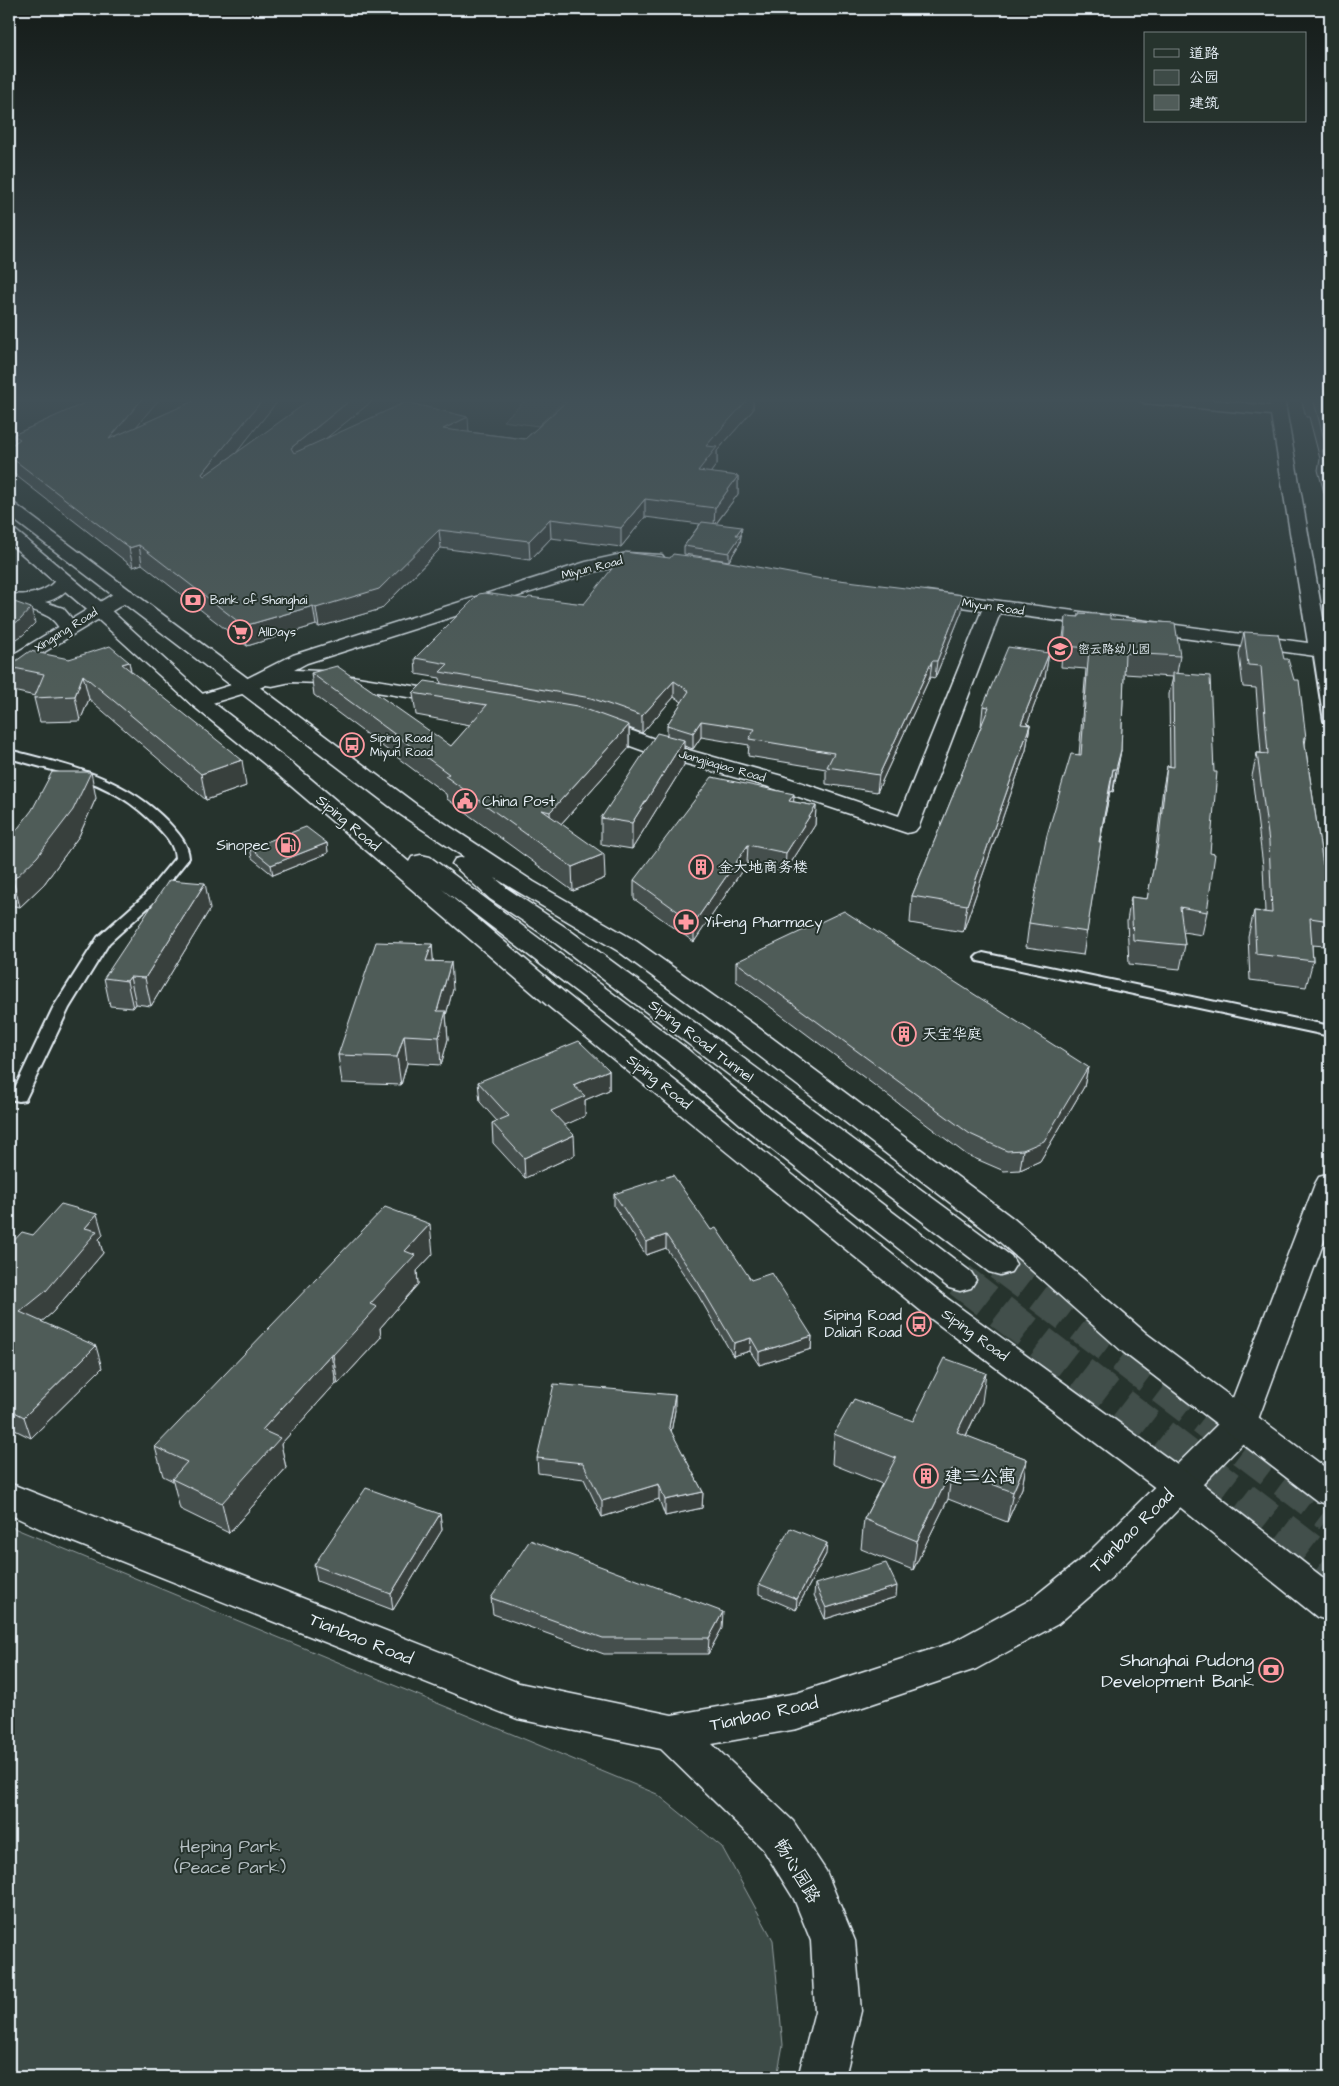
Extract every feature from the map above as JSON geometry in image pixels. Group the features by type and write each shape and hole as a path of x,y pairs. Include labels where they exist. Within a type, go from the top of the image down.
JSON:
{"main road":[{"path":"1295,495 1325,651"},
{"path":"9,508 410,810 525,887 627,946 679,983 1003,1228 1135,1344 1330,1491"},
{"name":"Siping Road","path":"9,534 98,610 199,702 285,769 556,999 937,1307 1178,1485 1330,1605"},
{"name":"Miyun Road","path":"199,702 245,687 300,659 593,566 627,559 670,561"},
{"path":"13,600 44,597 53,593 64,582"},
{"name":"Miyun Road","path":"905,594 1325,651"},
{"name":"Xingang Road","path":"9,666 69,627 125,595"},
{"path":"13,600 56,612 69,627"},
{"name":"Jiangjiaqiao Road","path":"574,719 666,751 774,781 907,826 993,607"},
{"path":"245,687 291,676 320,677 467,700"},
{"name":"Siping Road Tunnel","path":"410,810 454,856 499,894 559,934 1000,1264"},
{"name":"Siping Road Tunnel","path":"365,837 419,860 677,1055 756,1122 960,1280"},
{"name":"Tianbao Road","path":"9,1498 56,1519 518,1701 672,1733 797,1711 962,1658 1044,1612 1098,1567 1241,1423 1330,1184"},
{"name":"畅心园路","path":"672,1733 778,1835 811,1886 833,1941 838,2011 822,2077"}],"lane":[{"path":"1325,651 1330,721"},
{"path":"9,754 108,783 137,799 178,842 182,850 182,858 148,900 103,940 61,1008 19,1096 9,1094"},
{"path":"52,794 71,772"},
{"path":"983,958 1330,1031"}],"green space":[{"name":"Heping Park (Peace Park)","path":"9,1526 657,1794 722,1847 773,1940 783,2045 777,2077 9,2077"}],"building":[{"path":"60,495 724,495 715,508 645,499 621,528 550,519 529,541 439,530 379,589 316,608 313,606 244,626 139,545 129,548"},
{"path":"702,522 742,527 736,535 741,535 729,553 684,546"},
{"path":"625,552 670,558 673,554 719,560 822,579 963,595 937,661 932,661 879,775 827,767 834,753 749,739 755,729 701,721 693,733 667,725 689,691 674,681 642,716 591,698 440,672 448,664 415,658 479,594 484,593 527,599 529,597 584,604"},
{"path":"9,600 31,608 20,620 9,627"},
{"path":"1079,613 1110,615 1110,619 1175,623 1180,656 1125,653 1121,750 1116,769 1113,769 1099,842 1101,842 1087,932 1029,923 1047,835 1071,754 1081,755 1089,648 1064,646 1066,616 1079,617"},
{"path":"1244,632 1278,634 1284,659 1288,659 1294,680 1299,680 1306,738 1304,738 1323,865 1326,866 1330,908 1330,921 1310,918 1313,961 1256,954 1254,911 1272,913 1269,842 1257,753 1268,754 1261,666 1248,665"},
{"path":"110,646 129,662 122,664 242,760 201,774 83,675 75,696 34,698 44,674 9,667 30,651 69,659"},
{"path":"1008,647 1049,653 1021,724 1030,725 967,905 912,896 989,707 983,706"},
{"path":"337,666 451,746 487,705 413,693 425,681 577,706 629,725 550,812 542,810 604,854 572,867 445,776 449,774 311,673"},
{"path":"1173,673 1210,676 1214,772 1217,772 1210,853 1215,854 1207,912 1180,907 1185,945 1133,940 1131,897 1147,899 1158,845 1167,766 1174,767"},
{"path":"657,733 684,740 632,823 601,818"},
{"path":"52,772 91,772 73,810 37,857 13,880 9,880 9,840 32,810"},
{"name":"金大地商务楼","path":"712,777 794,794 789,801 816,806 786,853 748,845 694,923 634,880"},
{"path":"306,827 327,843 271,865 250,848"},
{"path":"169,880 205,883 145,978 130,977 127,981 104,978"},
{"name":"天宝华庭","path":"844,911 1088,1067 1044,1141 1023,1150 1007,1151 970,1134 736,962"},
{"path":"376,942 432,944 426,961 451,962 437,1011 446,1011 439,1037 404,1035 397,1057 338,1055"},
{"path":"579,1041 609,1070 573,1085 585,1096 551,1111 574,1135 524,1158 492,1123 509,1116 478,1082"},
{"path":"673,1175 711,1230 716,1228 751,1280 772,1273 812,1336 759,1352 751,1338 734,1343 698,1282 666,1235 646,1242 614,1194"},
{"path":"61,1204 97,1214 85,1228 97,1231 46,1291 20,1312 96,1346 24,1417 9,1409 9,1246 22,1232 33,1235"},
{"path":"385,1207 430,1224 405,1251 415,1255 370,1304 377,1307 333,1355 331,1354 262,1430 280,1438 222,1503 172,1479 187,1462 155,1447"},
{"path":"944,1358 986,1373 957,1432 1027,1459 1013,1492 952,1469 917,1541 864,1519 896,1458 834,1434 854,1399 913,1421"},
{"path":"554,1384 675,1395 669,1427 703,1492 665,1500 659,1484 602,1501 583,1463 537,1458"},
{"path":"366,1488 440,1514 391,1594 314,1565"},
{"path":"790,1528 827,1543 797,1599 759,1584"},
{"path":"530,1540 723,1612 709,1638 603,1638 491,1598"},
{"path":"886,1563 897,1586 826,1608 815,1584"}],"tunnel":[{"path":"1000,1264 1330,1515"},
{"path":"960,1280 1330,1566"}],"place":[{"name":"Bank of Shanghai","path":"193,600"},
{"name":"AllDays","path":"240,632"},
{"name":"密云路幼儿园","path":"1060,649"},
{"name":"Siping Road Miyun Road","path":"352,745"},
{"name":"China Post","path":"465,801"},
{"name":"Sinopec","path":"288,845"},
{"name":"金大地商务楼","path":"701,867"},
{"name":"Yifeng Pharmacy","path":"686,922"},
{"name":"天宝华庭","path":"904,1034"},
{"name":"Siping Road Dalian Road","path":"919,1324"},
{"name":"建二公寓","path":"926,1476"},
{"name":"Shanghai Pudong Development Bank","path":"1271,1670"}]}
